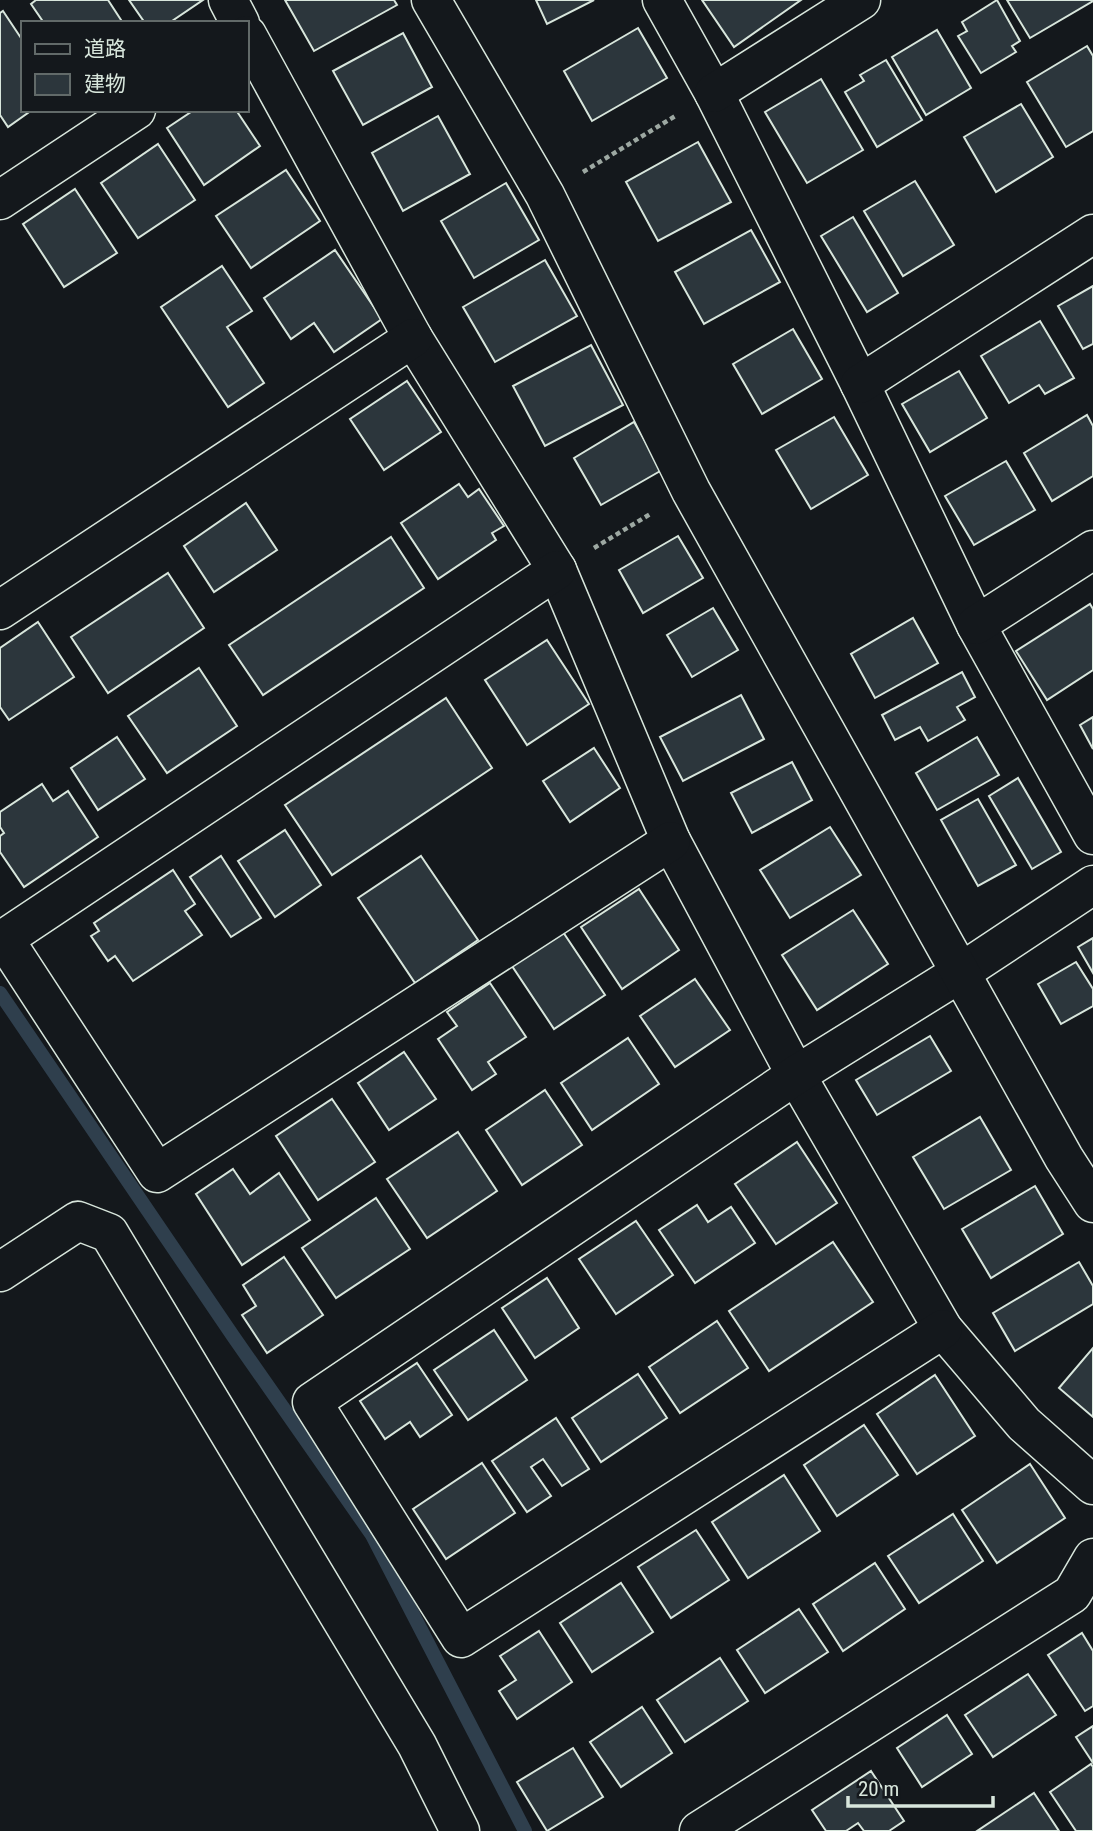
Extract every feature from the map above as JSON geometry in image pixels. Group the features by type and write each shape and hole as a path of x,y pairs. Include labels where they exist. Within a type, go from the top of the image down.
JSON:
{"street":[{"path":"228,0 239,21"},
{"path":"431,0 545,194 691,491 1064,1158 1093,1203"},
{"path":"662,0 714,93 860,384 976,625 1093,835"},
{"path":"714,93 861,0"},
{"path":"248,38 413,338 557,570 671,841 796,1075 943,1329 1024,1424 1093,1485"},
{"path":"0,200 133,112"},
{"path":"860,384 1093,234"},
{"path":"0,610 413,338"},
{"path":"976,625 1093,550"},
{"path":"557,570 4,939 157,1172 671,841"},
{"path":"943,1329 461,1638 312,1402 796,1075 1093,886"},
{"path":"0,1272 78,1221 109,1233 417,1745 460,1831"},
{"path":"699,1831 1072,1594 1093,1558"}],"path":[{"path":"545,194 714,93"},
{"path":"557,570 691,491"}],"building":[{"path":"36,0 108,0 122,21 43,21 31,4"},
{"path":"129,0 203,0 172,21 144,21"},
{"path":"285,0 394,0 397,5 314,51"},
{"path":"536,0 594,0 547,24"},
{"path":"702,0 801,0 734,47"},
{"path":"997,0 1020,41 1012,46 1016,52 981,73 958,36 967,31 962,22"},
{"path":"1007,0 1093,0 1093,1 1030,38"},
{"path":"3,11 21,38 21,112 29,112 8,127 0,115 0,13"},
{"path":"638,28 667,78 592,121 564,71"},
{"path":"937,30 971,88 926,115 892,57"},
{"path":"403,33 432,87 363,125 333,71"},
{"path":"1087,46 1093,56 1093,131 1066,147 1027,82"},
{"path":"886,60 922,120 877,147 845,92 864,81 860,75"},
{"path":"821,79 863,150 807,183 765,112"},
{"path":"1021,104 1053,157 996,192 964,137"},
{"path":"191,112 237,112 260,146 204,185 167,128"},
{"path":"438,116 470,174 403,211 372,153"},
{"path":"698,142 731,202 658,241 626,182"},
{"path":"158,144 195,200 138,238 101,183"},
{"path":"286,170 320,221 251,268 216,216"},
{"path":"915,181 954,245 903,276 864,211"},
{"path":"506,183 539,240 474,278 441,221"},
{"path":"75,189 117,253 64,287 23,224"},
{"path":"853,217 898,293 867,312 821,236"},
{"path":"751,230 780,282 704,324 675,272"},
{"path":"335,250 382,319 334,352 314,323 291,339 264,298"},
{"path":"545,260 577,316 495,362 463,307"},
{"path":"222,266 252,311 227,327 264,383 228,407 161,307"},
{"path":"1093,286 1093,344 1083,349 1058,306"},
{"path":"1040,321 1074,378 1045,394 1039,385 1009,403 981,356"},
{"path":"793,329 822,379 762,414 733,364"},
{"path":"591,345 623,405 545,446 513,386"},
{"path":"959,371 987,418 930,452 902,404"},
{"path":"407,381 441,432 384,470 350,419"},
{"path":"1087,415 1093,426 1093,476 1052,501 1024,453"},
{"path":"834,417 868,475 811,509 776,450"},
{"path":"634,422 662,470 601,505 574,458"},
{"path":"1006,461 1035,510 974,545 945,496"},
{"path":"459,484 468,497 479,489 504,526 492,533 496,540 438,579 401,523"},
{"path":"246,503 277,550 214,592 184,546"},
{"path":"678,536 703,578 643,613 619,570"},
{"path":"391,537 424,588 263,695 229,645"},
{"path":"168,573 204,628 108,693 71,637"},
{"path":"1090,604 1093,609 1093,670 1047,700 1016,651"},
{"path":"713,608 738,650 692,677 667,635"},
{"path":"913,618 938,663 875,698 851,654"},
{"path":"38,622 74,677 9,720 0,707 0,648"},
{"path":"547,640 589,704 527,745 485,680"},
{"path":"199,668 237,726 167,773 128,716"},
{"path":"962,672 975,697 957,707 965,720 928,741 920,727 895,740 882,715"},
{"path":"741,695 764,739 683,781 660,737"},
{"path":"446,698 492,768 332,875 285,805"},
{"path":"1093,717 1093,749 1080,725"},
{"path":"117,737 145,779 98,810 71,768"},
{"path":"977,737 999,775 937,810 916,773"},
{"path":"594,748 620,788 570,822 543,781"},
{"path":"792,762 812,800 752,833 731,793"},
{"path":"1018,778 1061,852 1032,869 989,796"},
{"path":"42,784 53,801 68,791 98,837 24,887 0,852 0,836 4,833 0,827 0,812"},
{"path":"978,799 1016,865 978,886 941,820"},
{"path":"830,827 861,875 790,918 760,870"},
{"path":"285,830 321,885 275,917 238,861"},
{"path":"221,856 261,918 231,937 190,877"},
{"path":"421,856 478,940 415,983 358,898"},
{"path":"173,870 195,904 185,911 202,935 133,981 115,956 108,961 91,936 99,931 94,923"},
{"path":"639,889 679,950 622,989 581,927"},
{"path":"853,910 888,964 817,1010 782,955"},
{"path":"563,932 605,995 554,1029 512,966"},
{"path":"1093,938 1093,973 1078,947"},
{"path":"1076,962 1093,989 1093,1006 1061,1024 1038,984"},
{"path":"695,979 730,1030 675,1067 640,1016"},
{"path":"490,983 526,1037 488,1062 496,1074 472,1090 438,1039 457,1026 447,1012"},
{"path":"930,1036 951,1071 877,1115 856,1080"},
{"path":"628,1038 659,1084 592,1130 561,1083"},
{"path":"404,1052 436,1099 389,1130 358,1083"},
{"path":"545,1090 582,1145 522,1185 486,1130"},
{"path":"332,1099 375,1162 318,1200 276,1136"},
{"path":"980,1117 1011,1170 944,1209 913,1157"},
{"path":"458,1132 497,1191 427,1238 387,1179"},
{"path":"797,1142 837,1203 776,1244 735,1184"},
{"path":"233,1169 250,1194 279,1173 310,1220 242,1265 196,1194"},
{"path":"1035,1186 1063,1234 991,1278 962,1229"},
{"path":"376,1198 410,1249 336,1298 302,1248"},
{"path":"697,1205 708,1222 731,1207 755,1243 695,1283 659,1230"},
{"path":"636,1221 673,1275 616,1314 579,1259"},
{"path":"833,1242 873,1302 769,1371 729,1311"},
{"path":"284,1257 323,1315 267,1353 242,1315 256,1306 243,1285"},
{"path":"1079,1262 1093,1286 1093,1304 1015,1351 993,1313"},
{"path":"547,1278 579,1328 535,1358 502,1308"},
{"path":"717,1321 748,1368 680,1413 649,1367"},
{"path":"494,1330 527,1380 468,1420 434,1370"},
{"path":"1093,1348 1093,1417 1059,1388"},
{"path":"417,1363 452,1415 420,1437 410,1422 385,1439 360,1401"},
{"path":"638,1374 667,1418 601,1462 572,1418"},
{"path":"935,1375 975,1436 917,1474 877,1414"},
{"path":"556,1418 589,1469 562,1486 543,1459 531,1467 551,1496 527,1512 492,1461"},
{"path":"864,1425 898,1475 837,1516 804,1465"},
{"path":"482,1463 515,1513 446,1559 413,1509"},
{"path":"1030,1464 1065,1518 997,1563 962,1510"},
{"path":"784,1475 820,1531 748,1578 712,1522"},
{"path":"953,1514 983,1561 919,1603 888,1556"},
{"path":"696,1530 729,1580 671,1618 638,1567"},
{"path":"875,1563 905,1609 843,1651 813,1604"},
{"path":"621,1583 653,1632 592,1672 560,1623"},
{"path":"799,1609 828,1652 765,1693 737,1650"},
{"path":"539,1631 572,1682 517,1719 499,1691 516,1680 500,1656"},
{"path":"1082,1633 1093,1651 1093,1706 1085,1711 1048,1655"},
{"path":"720,1658 748,1701 685,1742 657,1700"},
{"path":"1028,1674 1056,1715 993,1757 965,1715"},
{"path":"642,1707 672,1753 621,1787 590,1742"},
{"path":"947,1715 972,1754 922,1787 897,1748"},
{"path":"1093,1726 1093,1763 1076,1737"},
{"path":"573,1748 603,1797 547,1831 517,1782"},
{"path":"1091,1764 1093,1831 1076,1831 1050,1792"},
{"path":"871,1771 904,1821 889,1831 864,1831 858,1823 846,1831 826,1831 812,1810"},
{"path":"1034,1793 1059,1831 977,1831"}],"waterway":[{"path":"0,993 372,1535 525,1831"}]}
